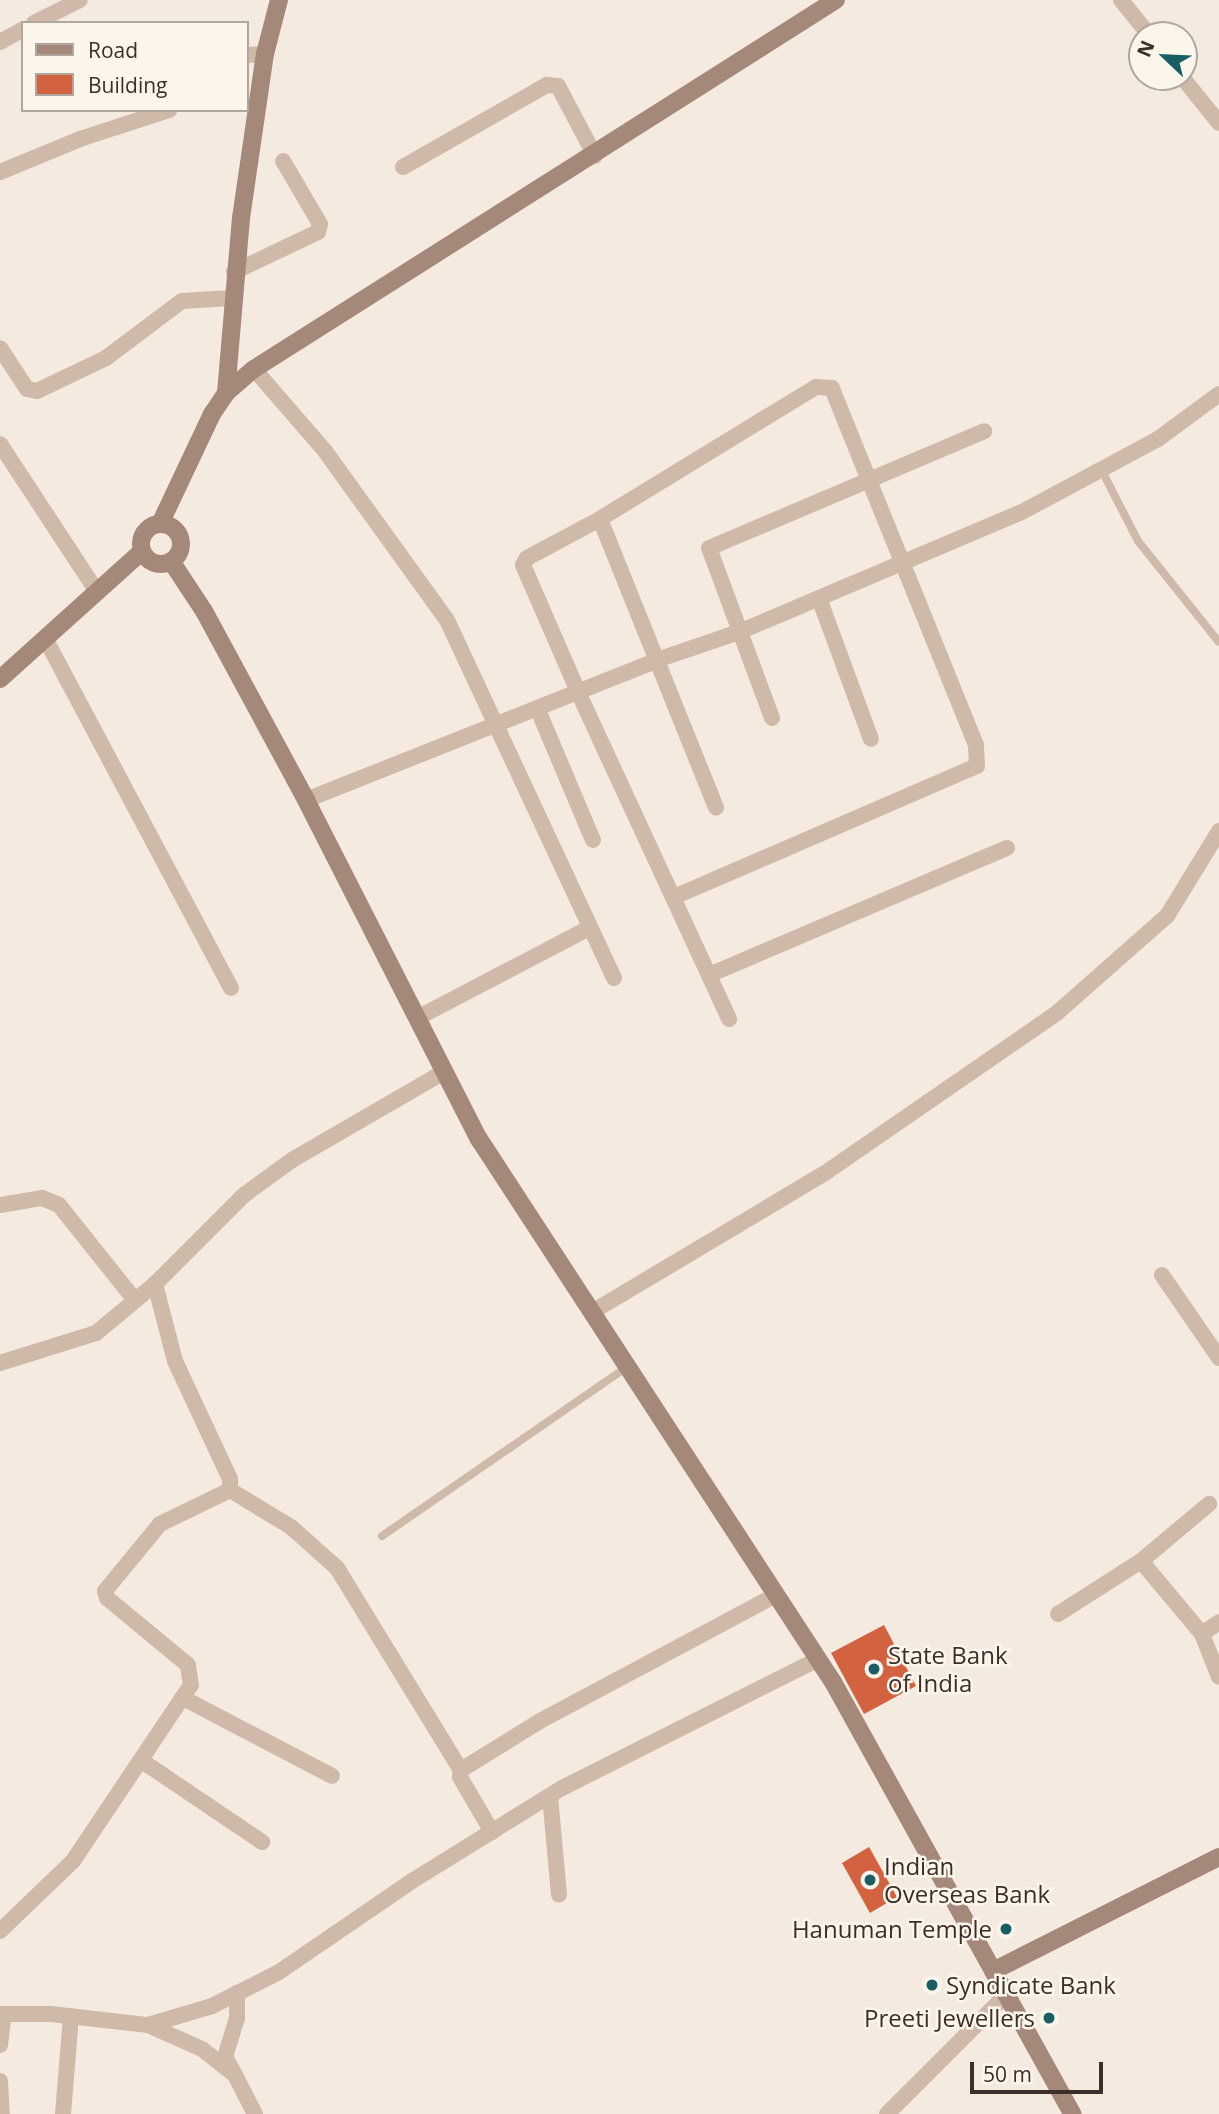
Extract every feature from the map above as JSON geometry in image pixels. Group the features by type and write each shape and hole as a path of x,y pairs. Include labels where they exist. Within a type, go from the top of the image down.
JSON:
{"street":[{"path":"37,21 79,0"},
{"path":"226,393 231,298 254,88 279,0"},
{"path":"1,675 46,640 142,551 147,530 160,524 226,393 254,369 595,156 836,0"},
{"path":"1121,0 1138,21"},
{"path":"56,10 65,21"},
{"path":"0,42 21,30"},
{"path":"248,55 265,54"},
{"path":"403,167 547,85 558,86 595,156"},
{"path":"1193,91 1219,123"},
{"path":"0,172 143,114"},
{"path":"234,272 318,232 320,224 284,161"},
{"path":"0,348 27,389 37,391 106,358 182,301 231,298"},
{"path":"254,369 325,451 447,620 614,978"},
{"path":"674,897 977,766 976,745 872,478 832,388 816,387 600,519 527,558 523,565 579,694 729,1019"},
{"path":"306,800 579,694 657,660 739,632 1055,498 1157,439 1219,394"},
{"path":"772,718 709,557 712,544 984,431"},
{"path":"0,444 98,593"},
{"path":"600,519 716,808"},
{"path":"142,551 154,563 172,561 180,551 180,538 172,527 160,524"},
{"path":"172,561 204,611 306,800 479,1139 818,1659 1072,2114"},
{"path":"819,598 871,739"},
{"path":"46,640 231,988"},
{"path":"538,710 593,840"},
{"path":"592,1312 825,1173 1058,1012 1167,916 1219,831"},
{"path":"709,975 1007,848"},
{"path":"417,1018 589,928"},
{"path":"0,1363 96,1334 134,1299 155,1284 244,1195 292,1160 444,1072"},
{"path":"0,1205 41,1198 59,1205 134,1299"},
{"path":"1162,1275 1219,1358"},
{"path":"155,1284 175,1361 230,1479 230,1490"},
{"path":"0,1931 73,1861 191,1685 188,1665 107,1598 106,1585 160,1524 230,1490"},
{"path":"230,1490 291,1527 337,1568 461,1770 460,1777 492,1832"},
{"path":"1058,1614 1141,1561 1209,1504"},
{"path":"1141,1561 1202,1634 1219,1677"},
{"path":"461,1770 540,1721 776,1595"},
{"path":"1202,1634 1219,1622"},
{"path":"148,2025 237,1993 279,1972 550,1796 818,1659"},
{"path":"183,1698 332,1776"},
{"path":"142,1761 262,1842"},
{"path":"550,1796 559,1895"},
{"path":"993,1971 1219,1857"},
{"path":"237,1993 237,2018 225,2057 255,2114"},
{"path":"887,2114 1006,1995"},
{"path":"0,2045 2,2014 71,2016 148,2025 202,2049 235,2075"},
{"path":"63,2114 71,2016"},
{"path":"0,2081 2,2114"}],"lane":[{"path":"1102,471 1138,541 1219,642"},
{"path":"382,1536 628,1366"}],"building":[{"name":"State Bank of India","path":"884,1625 916,1686 864,1714 831,1653"},
{"name":"Indian Overseas Bank","path":"869,1847 897,1897 870,1913 842,1863"}],"place":[{"name":"State Bank of India","path":"874,1669"},
{"name":"Indian Overseas Bank","path":"870,1880"},
{"name":"Hanuman Temple","path":"1006,1929"},
{"name":"Syndicate Bank","path":"932,1985"},
{"name":"Preeti Jewellers","path":"1049,2018"}]}
